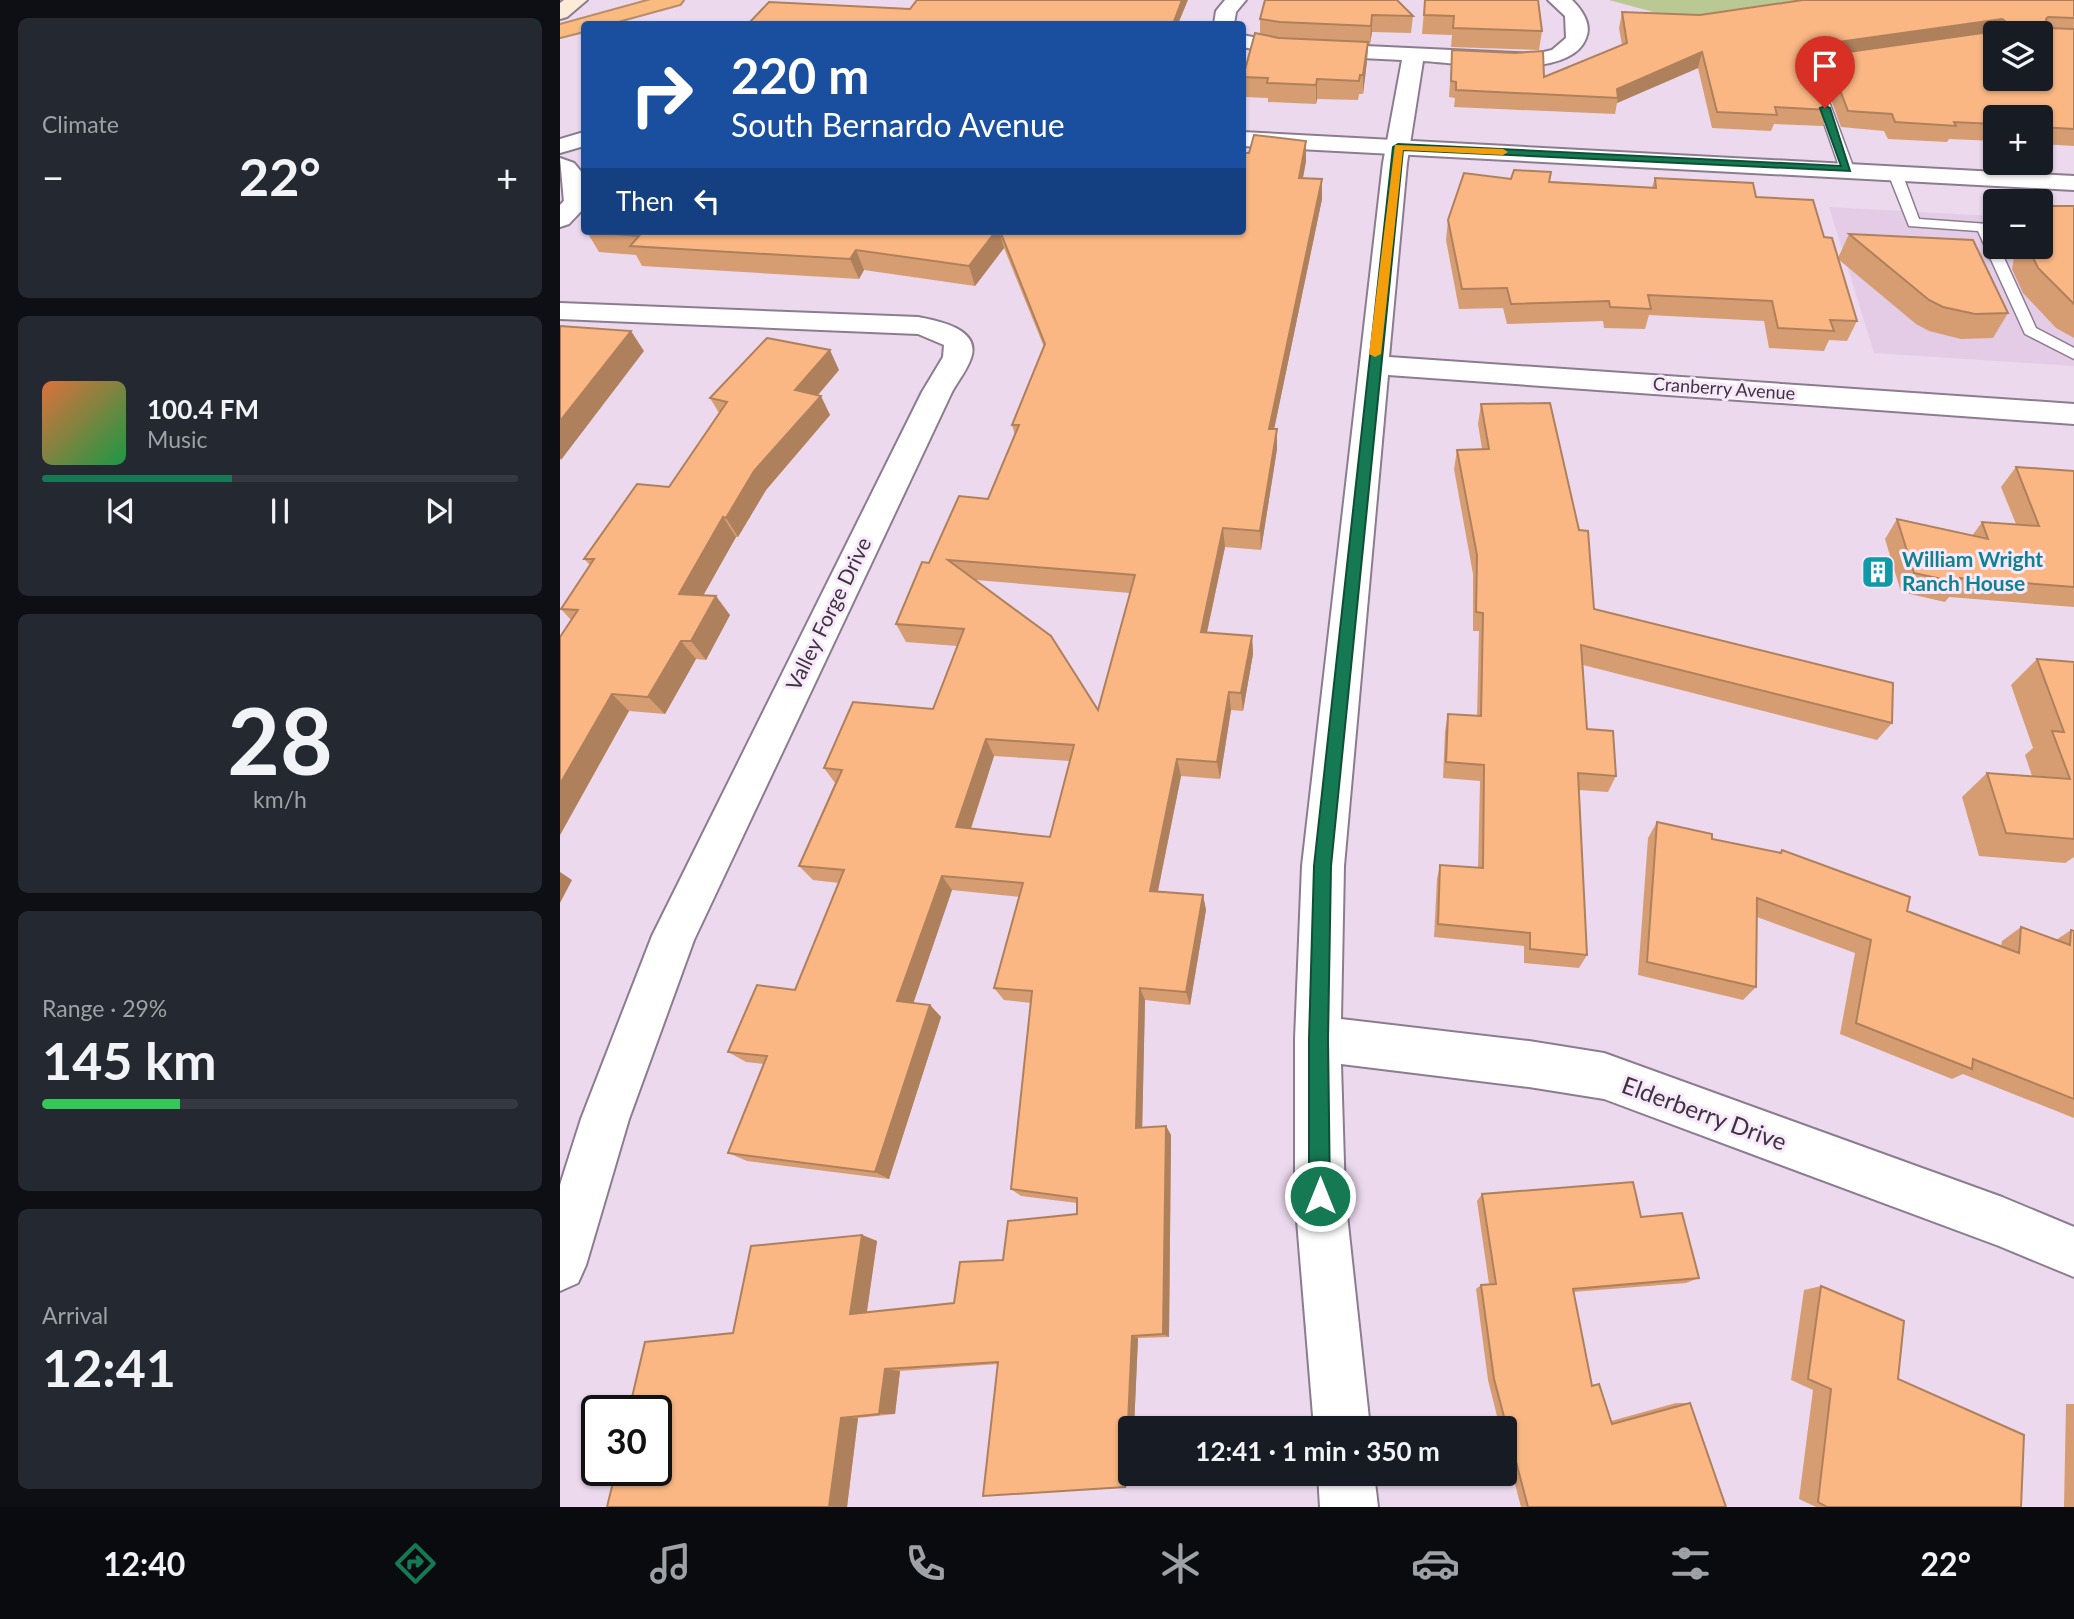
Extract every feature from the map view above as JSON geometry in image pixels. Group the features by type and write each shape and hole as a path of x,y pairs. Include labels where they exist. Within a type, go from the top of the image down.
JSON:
{"highway":[{"path":"560,13 672,0"},
{"path":"596,21 672,0"},
{"path":"560,31 581,25"}],"main road":[{"path":"560,13 576,0"}],"street":[{"path":"1224,21 1226,11 1236,0"},
{"path":"1246,42 1280,48 1535,60 1569,50 1578,36 1577,19 1564,3 1558,0"},
{"path":"1341,1416 1320,1196 1318,1039 1323,866 1373,365 1398,147 1413,55"},
{"path":"1246,139 2074,183"},
{"path":"560,146 581,140"},
{"path":"560,165 567,167 574,176 574,205"},
{"name":"Valley Forge Drive","path":"560,311 874,326 918,324 943,332 958,342 957,357 937,392 674,936 605,1119 560,1265"},
{"name":"Cranberry Avenue","path":"1373,365 2074,414"},
{"name":"Elderberry Drive","path":"1318,1039 1529,1064 1604,1076 2002,1222 2074,1252"},
{"path":"1347,1486 1349,1507"}],"lane":[{"path":"1847,169 1810,66 1863,58"},
{"path":"1895,173 1914,223 1983,227 2030,331 2074,354"}],"shaded area":[{"path":"1829,207 1983,215 1983,259 2053,259 2053,237 2074,220 2074,366 1874,353"}],"green space":[{"path":"1609,0 1827,0 1694,23"}],"building":[{"path":"917,0 1182,0 1174,21 751,21 769,2 910,9"},
{"path":"1265,0 1397,0 1413,16 1372,15 1371,26 1280,22 1260,19"},
{"path":"1425,0 1538,0 1542,31 1453,28 1454,16 1424,15"},
{"path":"1803,0 2074,0 2074,18 1983,21 1810,46 1807,51 1829,110 1775,107 1777,115 1717,112 1702,52 1617,89 1618,98 1456,90 1456,82 1451,81 1452,50 1515,53 1543,51 1544,77 1627,43 1622,12 1700,15"},
{"path":"2053,28 2074,29 2074,129 2053,128 2053,105 1983,105 1983,123 1954,122 1956,126 1895,122 1892,114 1848,111 1827,55 1983,33 1983,91 2053,91"},
{"path":"1255,33 1279,38 1368,42 1363,75 1360,75 1359,81 1317,79 1316,85 1267,83 1268,78 1246,77 1246,66"},
{"path":"1254,135 1306,141 1299,178 1322,179 1269,429 1277,429 1260,531 1223,528 1201,632 1252,636 1241,693 1229,692 1217,762 1177,759 1150,891 1203,895 1186,992 1140,988 1136,1128 1166,1126 1163,1334 1132,1336 1128,1416 1118,1416 1118,1486 1125,1487 983,1496 998,1362 885,1369 879,1414 841,1418 829,1507 607,1507 612,1486 672,1486 672,1395 633,1395 645,1342 733,1333 751,1246 862,1235 850,1314 954,1303 960,1262 1003,1260 1008,1221 1077,1214 1077,1198 1011,1189 1032,991 994,988 1023,883 942,876 897,1001 930,1005 875,1172 728,1153 767,1056 728,1052 757,985 795,990 844,870 799,866 842,770 824,768 853,702 933,709 964,629 896,624 922,562 929,563 959,496 988,499 1019,425 1012,425 1045,344 1002,235 1246,235 1246,153 1249,153","holes":["948,560 1135,575 1098,710 1051,636","986,739 1074,745 1050,837 956,827"]},
{"path":"1514,170 1551,172 1549,182 1656,188 1655,178 1753,183 1756,197 1813,200 1824,237 1832,238 1857,321 1830,320 1834,331 1778,328 1772,301 1648,295 1651,309 1610,307 1609,301 1511,304 1507,288 1462,289 1448,220 1464,173 1511,179"},
{"path":"2053,206 2074,206 2074,304 2038,268 2034,259 2053,259"},
{"path":"1849,234 1973,240 2008,313 1975,314 1943,307 1929,300"},
{"path":"626,235 993,235 969,266 856,250 850,259 630,246 639,236"},
{"path":"560,326 631,331 560,421"},
{"path":"767,338 830,350 795,390 821,396 754,471 726,518 723,517 679,594 716,596 691,641 681,641 648,697 612,694 560,784 560,637 578,610 561,609 594,559 584,559 637,484 669,487 727,402 710,398"},
{"path":"1550,403 1579,530 1588,531 1594,609 1893,683 1892,723 1581,645 1587,729 1613,731 1616,776 1578,773 1587,955 1530,949 1530,933 1438,924 1440,865 1483,868 1484,765 1446,762 1448,714 1481,716 1483,613 1476,612 1477,555 1457,450 1489,449 1481,404"},
{"path":"2016,467 2074,471 2074,587 1960,578 1960,583 1914,573 1897,519 1988,539 1982,522 2039,526"},
{"path":"2037,659 2074,662 2074,839 2006,833 1987,773 2070,779 2052,731 2064,732"},
{"path":"1657,822 1712,834 1712,839 1781,853 1782,850 1910,897 1907,911 2019,953 2021,927 2070,945 2071,930 2074,931 2074,1099 1973,1059 1972,1069 1856,1023 1871,940 1757,898 1756,987 1647,962"},
{"path":"1633,1182 1641,1217 1682,1213 1699,1278 1573,1289 1592,1386 1599,1384 1612,1424 1690,1403 1726,1507 1528,1507 1517,1466 1517,1416 1504,1416 1494,1379 1481,1285 1496,1284 1482,1194"},
{"path":"1821,1286 1904,1321 1898,1379 2024,1435 2021,1507 1827,1507 1818,1502 1831,1389 1808,1379"}],"slow traffic":[{"path":"1375,354 1398,147 1503,152"}],"place":[{"name":"William Wright Ranch House","path":"1878,572"}],"route":[{"path":"1320,1196 1318,1039 1323,866 1373,365 1398,147 1847,169 1825,108"}]}
